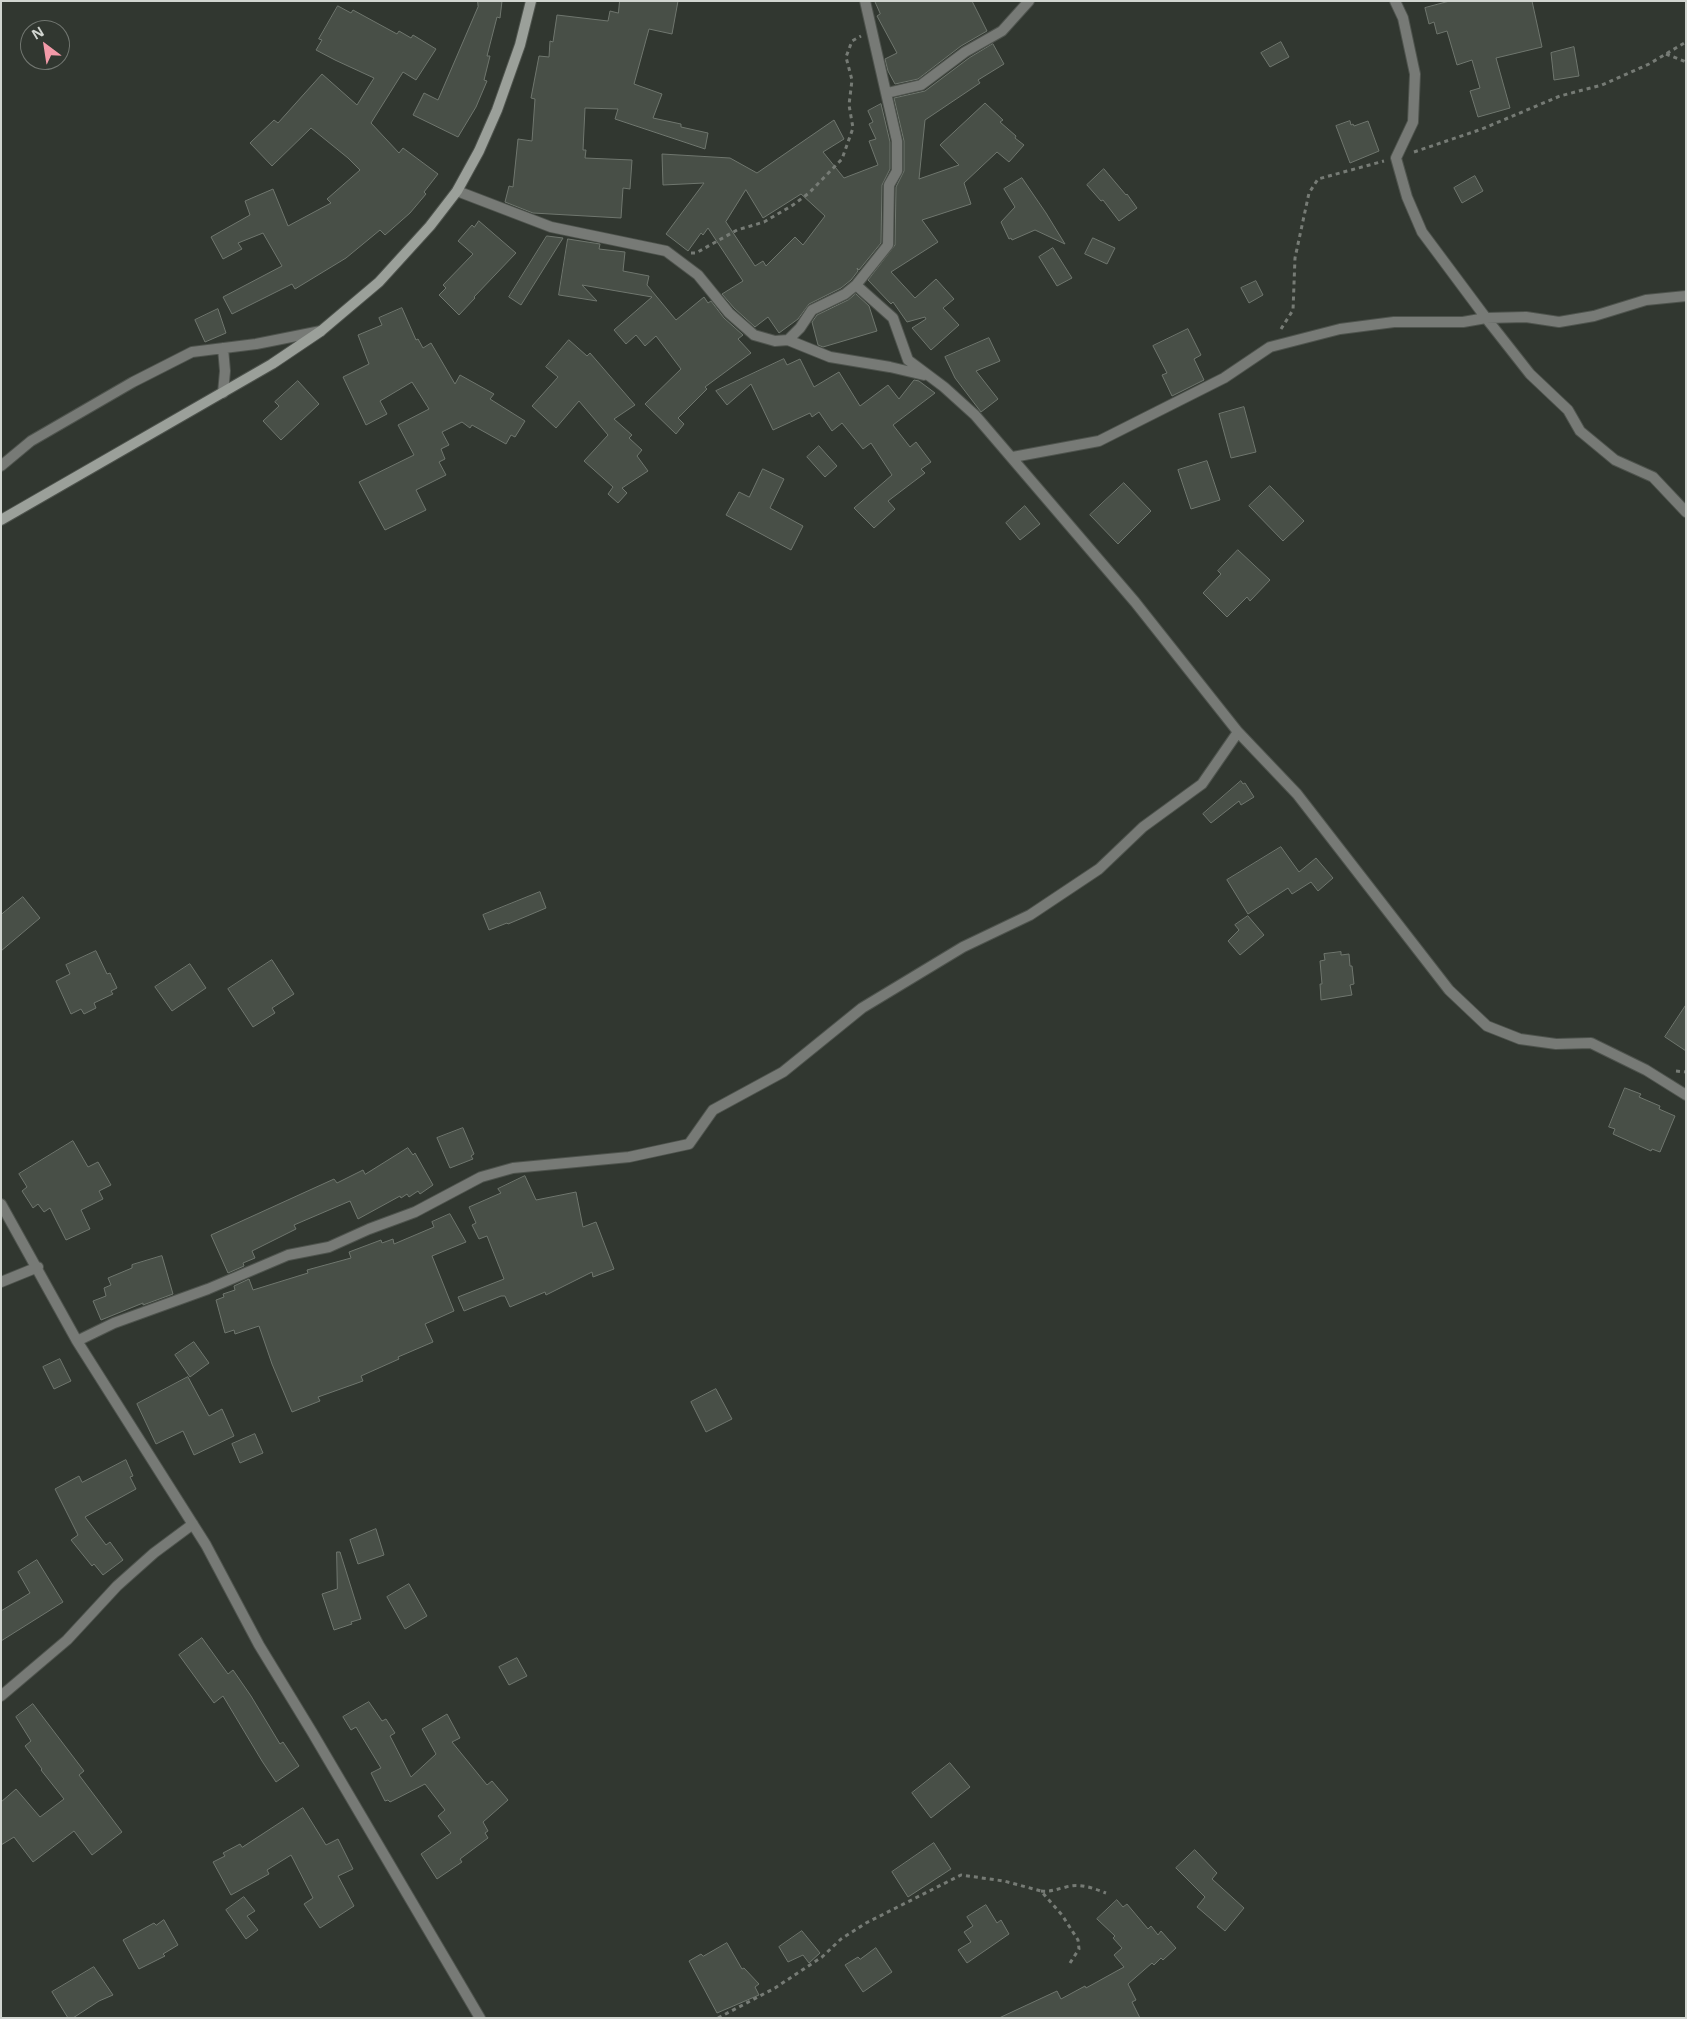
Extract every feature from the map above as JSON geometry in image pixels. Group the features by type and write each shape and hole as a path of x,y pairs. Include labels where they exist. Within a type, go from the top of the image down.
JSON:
{"main road":[{"path":"1,520 272,364 321,331 379,282 430,226 457,191 479,152 497,110 520,45 531,1"}],"street":[{"path":"788,340 800,328 812,310 845,294 856,285 888,244 889,185 897,171 897,141 865,1"},
{"path":"887,92 921,85 965,52 1002,31 1029,1"},
{"path":"1395,1 1403,18 1415,74 1414,122 1396,158 1407,197 1422,232 1530,374 1568,410 1580,431 1615,460 1653,477 1686,512"},
{"path":"457,191 550,227 666,251 698,275 729,313 754,335 775,341 788,340 830,357 890,367 926,376 944,387"},
{"path":"856,285 893,318 908,360 944,387 975,415 1013,457 1135,602 1238,732 1297,794 1449,990 1487,1026 1520,1039 1556,1044 1591,1043 1646,1070 1686,1095"},
{"path":"1013,457 1099,441 1224,378 1270,347 1340,328 1394,322 1462,322 1486,318 1526,317 1560,322 1594,316 1646,300 1686,296"},
{"path":"1,466 31,441 133,382 192,352 256,344 321,331"},
{"path":"223,348 225,371 223,393"},
{"path":"77,1341 114,1323 208,1289 288,1255 329,1247 369,1229 415,1212 481,1177 513,1168 629,1157 690,1144 713,1110 783,1072 862,1008 962,947 1030,915 1099,868 1143,827 1202,784 1238,732"},
{"path":"1,1204 38,1267 77,1341 192,1524 259,1645 332,1765 480,2018"},
{"path":"1,1282 38,1267"},
{"path":"1,1696 67,1640 118,1586 154,1553 192,1524"}],"path":[{"path":"666,251 680,254 696,253 737,230 764,222 809,194 823,180 842,159 853,128 849,105 852,80 846,56 852,41 871,30"},
{"path":"1270,347 1293,310 1295,258 1309,193 1318,179 1396,158 1482,129 1560,96 1602,85 1666,54 1686,42"},
{"path":"1666,54 1686,62"},
{"path":"718,2018 774,1988 822,1956 840,1939 866,1923 961,1875 1004,1881 1041,1891 1054,1891 1069,1886 1082,1885 1089,1886 1106,1894"},
{"path":"1041,1891 1062,1915 1078,1940 1079,1949 1070,1963"}],"building":[{"path":"478,1 502,1 500,18 497,17 487,56 490,56 484,80 487,81 476,107 458,137 413,115 424,93 438,100 478,7"},
{"path":"620,1 678,1 672,34 649,29 634,84 662,94 653,118 681,124 681,127 708,133 705,149 615,119 618,109 585,108 583,150 586,150 585,158 632,160 630,189 623,188 621,218 533,213 505,202 509,186 513,187 518,139 532,141 535,99 531,98 539,56 549,57 550,41 553,42 557,15 608,21 610,11 618,13"},
{"path":"875,1 972,1 987,31 961,46 918,79 895,84 888,71 885,59 897,53 877,16 880,14"},
{"path":"1450,1 1532,1 1542,47 1496,58 1510,108 1478,117 1470,91 1480,88 1472,60 1457,65 1447,31 1437,34 1434,22 1429,24 1425,8"},
{"path":"338,6 351,13 353,10 397,34 399,31 411,38 413,35 436,49 416,80 403,72 371,123 399,153 403,148 438,174 424,192 426,194 410,213 385,235 380,230 346,258 295,289 292,284 232,314 223,297 282,266 263,233 238,243 242,249 223,259 211,237 250,215 245,201 273,189 288,226 331,203 327,199 360,170 311,128 272,166 250,143 274,120 278,123 322,74 357,105 374,78 316,50 322,40 319,39"},
{"path":"1281,42 1289,57 1270,67 1261,53"},
{"path":"993,44 1004,64 978,80 980,83 925,120 919,179 959,165 940,145 985,103 1003,120 1000,122 1024,145 1009,162 997,152 964,183 971,204 922,220 938,242 891,272 915,298 936,279 954,299 943,308 959,325 931,350 912,328 926,319 925,317 907,322 893,302 891,304 868,280 895,245 896,187 904,171 904,141 894,98 925,91 969,58"},
{"path":"1574,47 1579,76 1554,80 1551,53"},
{"path":"881,104 890,142 890,169 882,185 881,243 859,270 857,268 858,271 851,280 841,288 809,304 798,319 779,333 768,317 755,327 722,294 743,281 708,228 703,235 701,233 688,251 666,234 704,183 663,185 662,154 730,158 757,173 834,120 844,139 823,152 844,178 878,165 869,141 876,139 869,124 873,122 868,111","holes":["746,190 763,218 801,194 825,216 803,245 795,237 766,266 763,261 755,266 726,222"]},
{"path":"1350,121 1351,125 1353,124 1354,126 1368,121 1379,151 1350,163 1336,126"},
{"path":"1104,169 1137,208 1119,221 1103,200 1101,201 1087,185"},
{"path":"1475,176 1483,191 1462,203 1454,188"},
{"path":"1022,178 1065,244 1035,230 1012,240 1011,238 1009,239 1001,222 1015,207 1004,189"},
{"path":"479,221 516,253 459,315 439,295 446,288 443,285 473,254 458,241 472,225 474,227"},
{"path":"547,236 563,238 521,305 509,297"},
{"path":"1093,238 1115,248 1107,264 1085,254"},
{"path":"568,239 600,244 599,249 625,252 623,271 649,276 647,285 676,320 704,297 708,303 711,301 724,318 743,335 738,339 751,353 705,387 707,389 678,418 684,424 676,434 645,404 681,369 656,336 645,346 636,335 626,344 614,330 652,297 582,285 597,301 559,295"},
{"path":"1053,248 1072,278 1057,286 1039,257"},
{"path":"1256,281 1263,295 1249,303 1241,288"},
{"path":"856,294 869,306 877,331 823,347 818,345 812,322 817,315"},
{"path":"402,308 416,340 418,339 423,348 431,343 455,384 460,375 494,394 490,399 525,421 515,437 511,435 506,444 472,425 470,428 462,422 442,432 449,445 441,449 445,459 439,462 446,475 416,490 426,510 385,530 359,482 414,455 398,425 429,409 412,382 380,401 387,414 366,425 343,377 369,364 358,335 382,325 379,318"},
{"path":"218,309 226,333 205,342 195,320"},
{"path":"1188,329 1201,355 1194,359 1204,380 1172,396 1162,375 1167,373 1153,346"},
{"path":"989,338 1000,361 976,371 998,399 981,412 955,378 945,357"},
{"path":"569,340 587,356 590,353 635,405 614,419 632,435 629,438 642,450 637,456 648,471 622,488 627,493 618,503 608,494 613,487 584,461 608,435 579,401 556,428 532,406 558,377 546,367"},
{"path":"784,359 787,365 800,359 814,387 839,372 860,406 888,385 899,399 914,380 919,381 935,393 893,425 910,447 916,442 931,462 921,469 925,473 888,501 895,509 874,528 854,508 892,475 871,443 863,449 842,423 832,431 819,412 812,417 810,413 773,430 751,384 727,405 716,391"},
{"path":"298,381 319,404 281,440 263,421 279,406 275,402"},
{"path":"1244,407 1256,452 1231,458 1219,414"},
{"path":"819,446 837,466 825,477 807,457"},
{"path":"1207,461 1220,500 1191,509 1178,470"},
{"path":"763,469 784,479 770,508 803,526 791,550 726,515 739,492 749,497"},
{"path":"1124,483 1151,511 1118,544 1090,515"},
{"path":"1270,486 1304,521 1283,541 1249,506"},
{"path":"1025,506 1040,524 1020,540 1006,523"},
{"path":"1238,550 1270,580 1250,601 1247,597 1227,617 1203,593 1221,574 1218,571"},
{"path":"1241,781 1243,784 1245,783 1254,797 1241,805 1239,801 1211,823 1203,814"},
{"path":"1281,847 1299,872 1316,858 1333,878 1318,891 1311,882 1292,894 1288,888 1248,914 1227,880"},
{"path":"540,892 546,908 489,930 483,915"},
{"path":"23,897 40,918 1,951 1,915"},
{"path":"1248,916 1264,935 1240,955 1228,941 1239,930 1235,925"},
{"path":"96,951 107,974 110,973 117,988 111,991 113,994 94,1003 96,1008 84,1014 81,1009 71,1014 56,981 70,974 66,965"},
{"path":"1341,952 1341,955 1349,954 1354,984 1350,985 1352,995 1321,1000 1320,961 1325,960 1324,954"},
{"path":"272,960 294,994 272,1008 275,1013 253,1027 228,989"},
{"path":"190,964 206,988 172,1011 155,987"},
{"path":"1686,1005 1686,1051 1665,1037"},
{"path":"1625,1088 1641,1094 1639,1097 1660,1106 1659,1109 1675,1116 1660,1152 1652,1149 1651,1151 1613,1134 1615,1129 1609,1127"},
{"path":"463,1128 474,1154 471,1156 473,1159 450,1168 437,1138"},
{"path":"73,1141 88,1167 98,1162 111,1185 99,1191 103,1199 81,1210 90,1229 66,1240 50,1208 44,1212 38,1204 33,1208 22,1191 27,1187 19,1174"},
{"path":"408,1148 413,1155 415,1153 433,1185 420,1194 418,1191 409,1197 407,1194 401,1198 400,1196 358,1219 350,1201 294,1225 296,1229 252,1251 255,1258 243,1263 244,1266 228,1273 211,1235 334,1179 337,1183 363,1170 365,1174"},
{"path":"525,1176 536,1200 576,1192 583,1227 596,1222 614,1269 593,1277 592,1272 546,1295 545,1292 510,1307 505,1296 501,1296 464,1311 458,1297 504,1279 487,1236 479,1239 472,1225 476,1223 469,1207 501,1193 498,1189"},
{"path":"450,1214 466,1242 432,1256 454,1311 425,1324 433,1342 361,1376 363,1381 318,1397 320,1401 292,1412 259,1326 235,1334 234,1330 225,1333 216,1300 224,1297 223,1294 235,1290 234,1286 249,1279 253,1290 308,1273 307,1270 351,1258 349,1252 381,1240 382,1243 393,1239 394,1244 434,1227 432,1222"},
{"path":"162,1256 173,1294 143,1305 143,1303 101,1320 93,1301 106,1296 104,1288 111,1285 108,1278 132,1268 132,1265"},
{"path":"194,1342 209,1363 190,1377 175,1355"},
{"path":"60,1359 71,1381 54,1389 43,1367"},
{"path":"188,1377 209,1416 222,1409 234,1436 194,1455 183,1431 156,1444 137,1404"},
{"path":"716,1389 732,1419 706,1432 691,1402"},
{"path":"255,1434 263,1453 240,1463 232,1444"},
{"path":"126,1460 133,1476 130,1477 136,1489 85,1517 106,1545 110,1542 123,1560 103,1575 94,1564 92,1566 71,1540 78,1535 55,1489 79,1476 82,1482"},
{"path":"376,1529 384,1555 358,1564 350,1540"},
{"path":"337,1552 340,1552 361,1619 334,1630 322,1594 337,1589"},
{"path":"37,1560 63,1602 1,1641 1,1611 30,1593 18,1572"},
{"path":"409,1584 427,1616 405,1629 387,1597"},
{"path":"202,1638 228,1674 233,1670 280,1744 283,1742 299,1766 276,1782 223,1696 214,1703 179,1655"},
{"path":"517,1658 527,1676 509,1685 499,1667"},
{"path":"369,1702 382,1721 386,1719 395,1733 390,1736 411,1777 436,1754 422,1729 447,1714 460,1738 452,1742 487,1785 492,1781 508,1800 483,1822 488,1831 485,1833 488,1838 460,1859 462,1862 437,1879 421,1854 451,1833 438,1816 445,1810 425,1784 390,1802 388,1800 385,1801 371,1773 381,1768 356,1727 351,1730 343,1717"},
{"path":"33,1704 84,1771 79,1775 122,1832 92,1855 74,1831 33,1862 14,1837 1,1845 1,1802 16,1789 40,1817 64,1799 25,1746 31,1741 16,1717"},
{"path":"950,1763 970,1787 931,1818 912,1793"},
{"path":"303,1808 326,1845 338,1839 353,1869 338,1876 354,1906 320,1928 304,1904 313,1898 291,1855 267,1870 269,1874 231,1895 213,1862 225,1856 223,1853 240,1844 242,1847"},
{"path":"934,1843 951,1869 908,1897 892,1872"},
{"path":"1195,1850 1217,1873 1212,1879 1244,1908 1225,1931 1197,1907 1205,1897 1176,1868"},
{"path":"244,1897 255,1911 247,1916 258,1930 246,1939 226,1910"},
{"path":"1117,1900 1123,1907 1127,1904 1148,1929 1151,1926 1158,1935 1161,1931 1176,1948 1163,1960 1161,1958 1154,1965 1152,1963 1128,1984 1136,2000 1132,2002 1140,2018 999,2018 1057,1991 1061,1999 1085,1986 1086,1988 1124,1967 1114,1955 1122,1948 1113,1938 1115,1936 1097,1919"},
{"path":"986,1905 997,1923 1001,1920 1009,1934 967,1963 958,1950 971,1942 964,1932 973,1926 967,1917"},
{"path":"164,1920 178,1945 163,1954 165,1956 139,1969 123,1940 154,1923 156,1925"},
{"path":"802,1931 820,1953 809,1963 803,1955 788,1962 779,1947"},
{"path":"727,1943 742,1969 744,1968 759,1984 755,1987 759,1995 717,2013 689,1961"},
{"path":"876,1948 892,1972 863,1992 845,1965 858,1957 860,1959"},
{"path":"94,1967 113,1995 99,2001 73,2018 68,2018 52,1992"}]}
